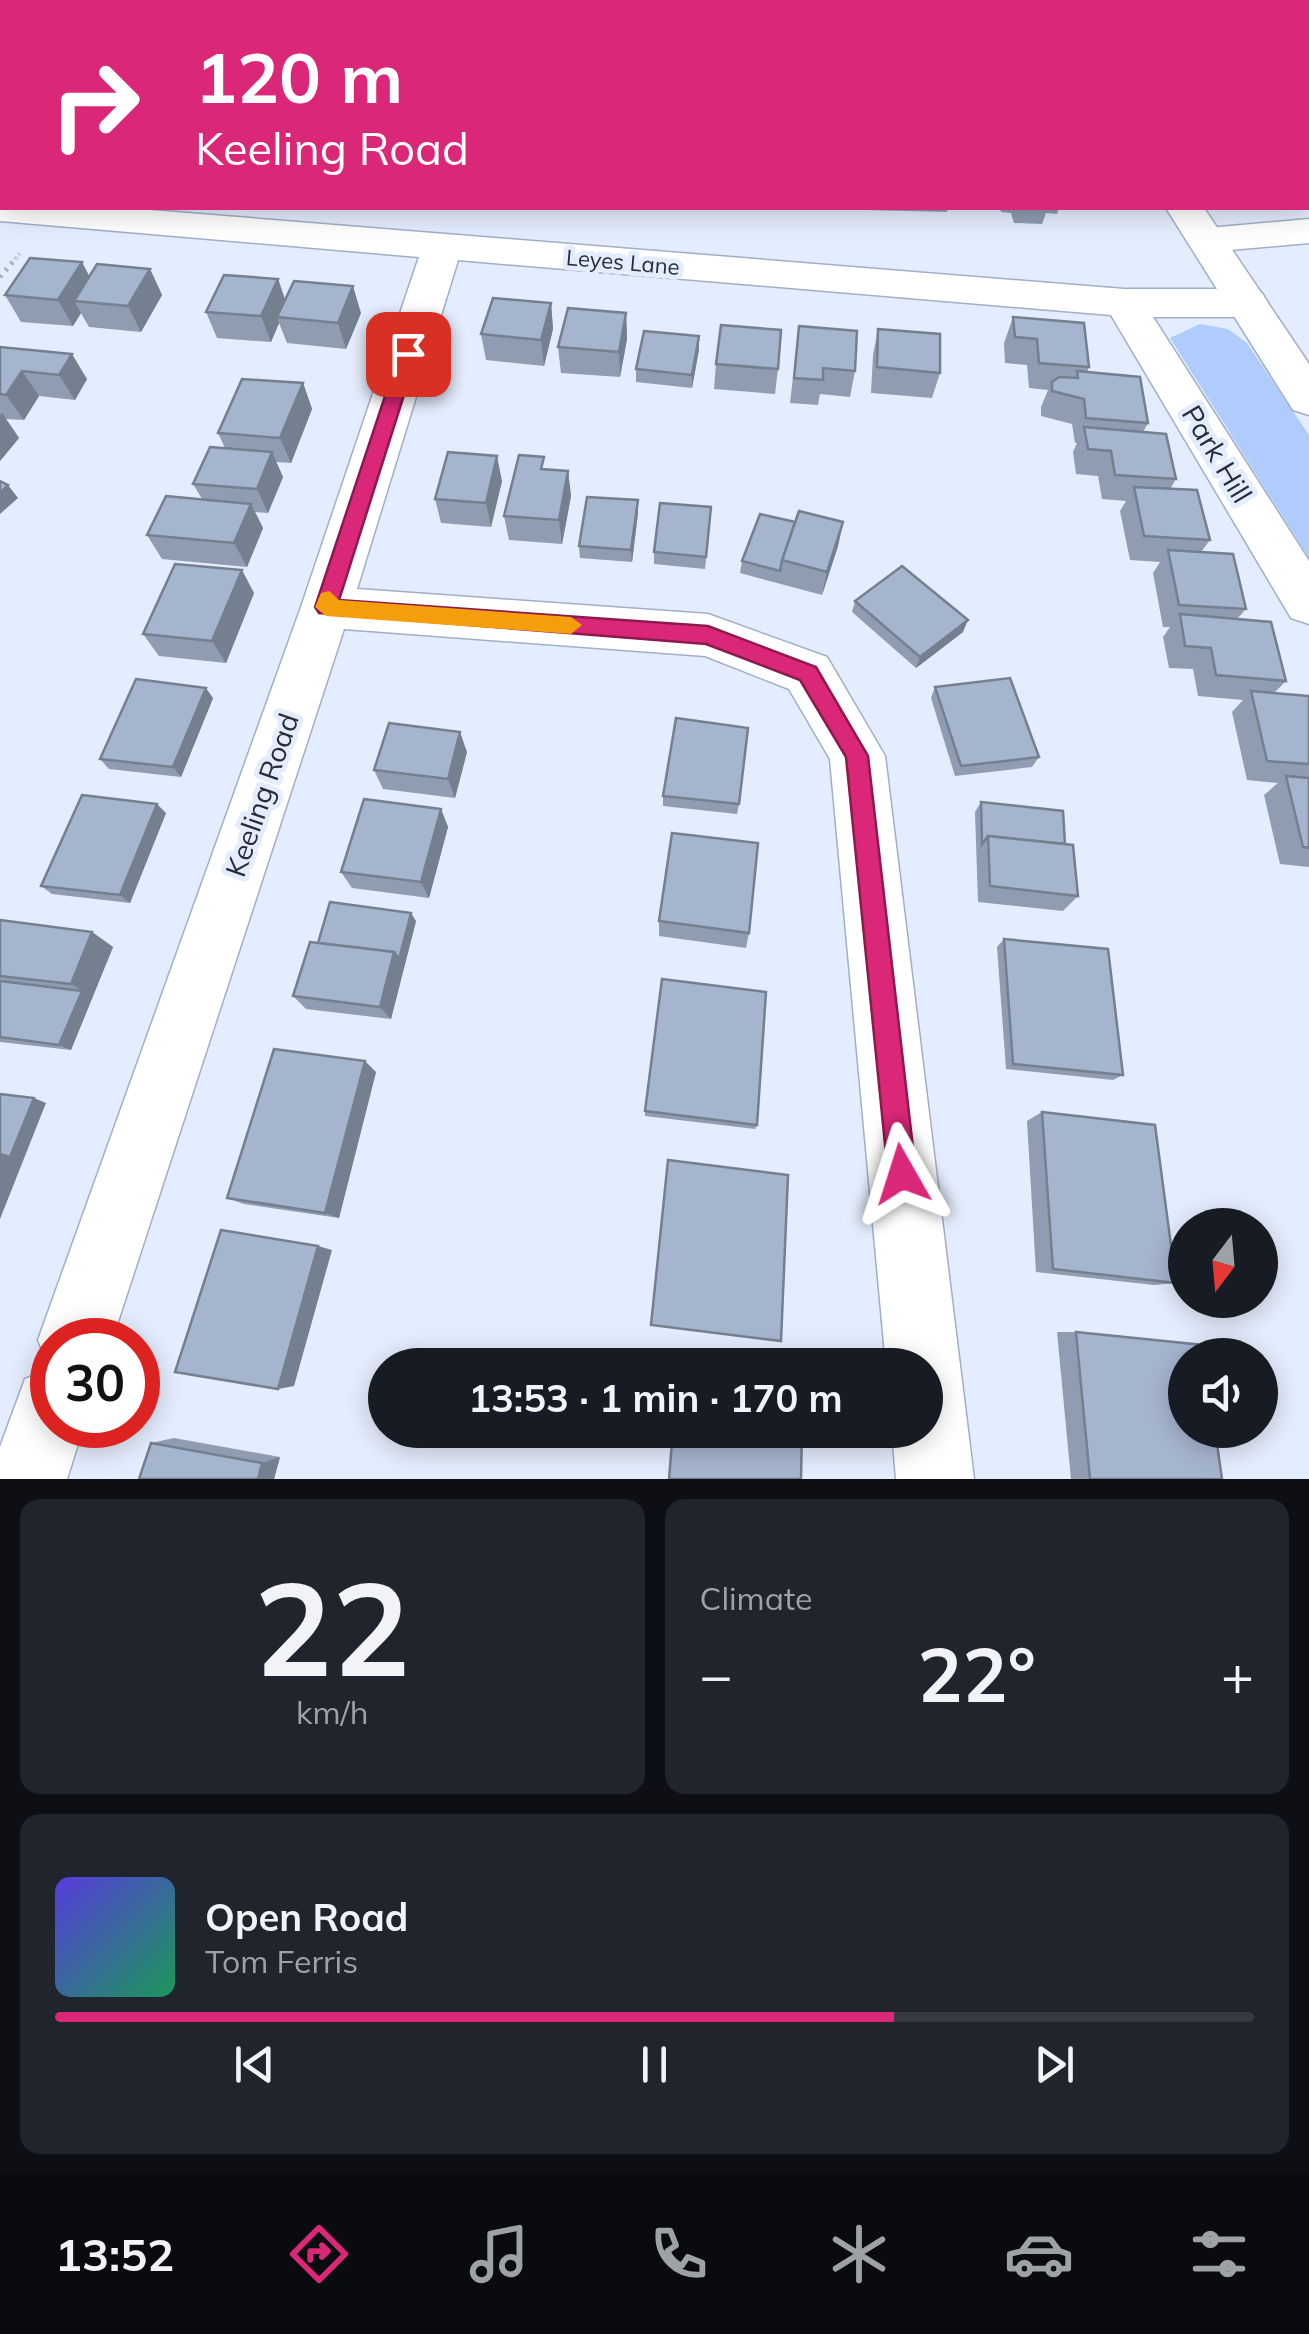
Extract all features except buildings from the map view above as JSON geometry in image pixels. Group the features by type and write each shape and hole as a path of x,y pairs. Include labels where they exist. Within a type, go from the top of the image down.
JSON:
{"street":[{"name":"Leyes Lane","path":"0,210 1124,303 1246,303"},
{"path":"1197,224 1309,231"},
{"path":"1197,224 1309,400"},
{"name":"Keeling Road","path":"83,1318 326,607 442,248"},
{"name":"Park Hill","path":"1124,303 1309,604"},
{"path":"326,607 708,635 808,674 857,756 921,1348"},
{"path":"28,1479 38,1448"},
{"path":"932,1448 935,1479"}],"shaded area":[{"path":"1200,324 1228,329 1247,343 1309,435 1309,558 1170,338"}],"slow traffic":[{"path":"329,599 326,607 571,625"}],"route":[{"path":"408,354 326,607 708,635 808,674 857,756 902,1174"}]}
